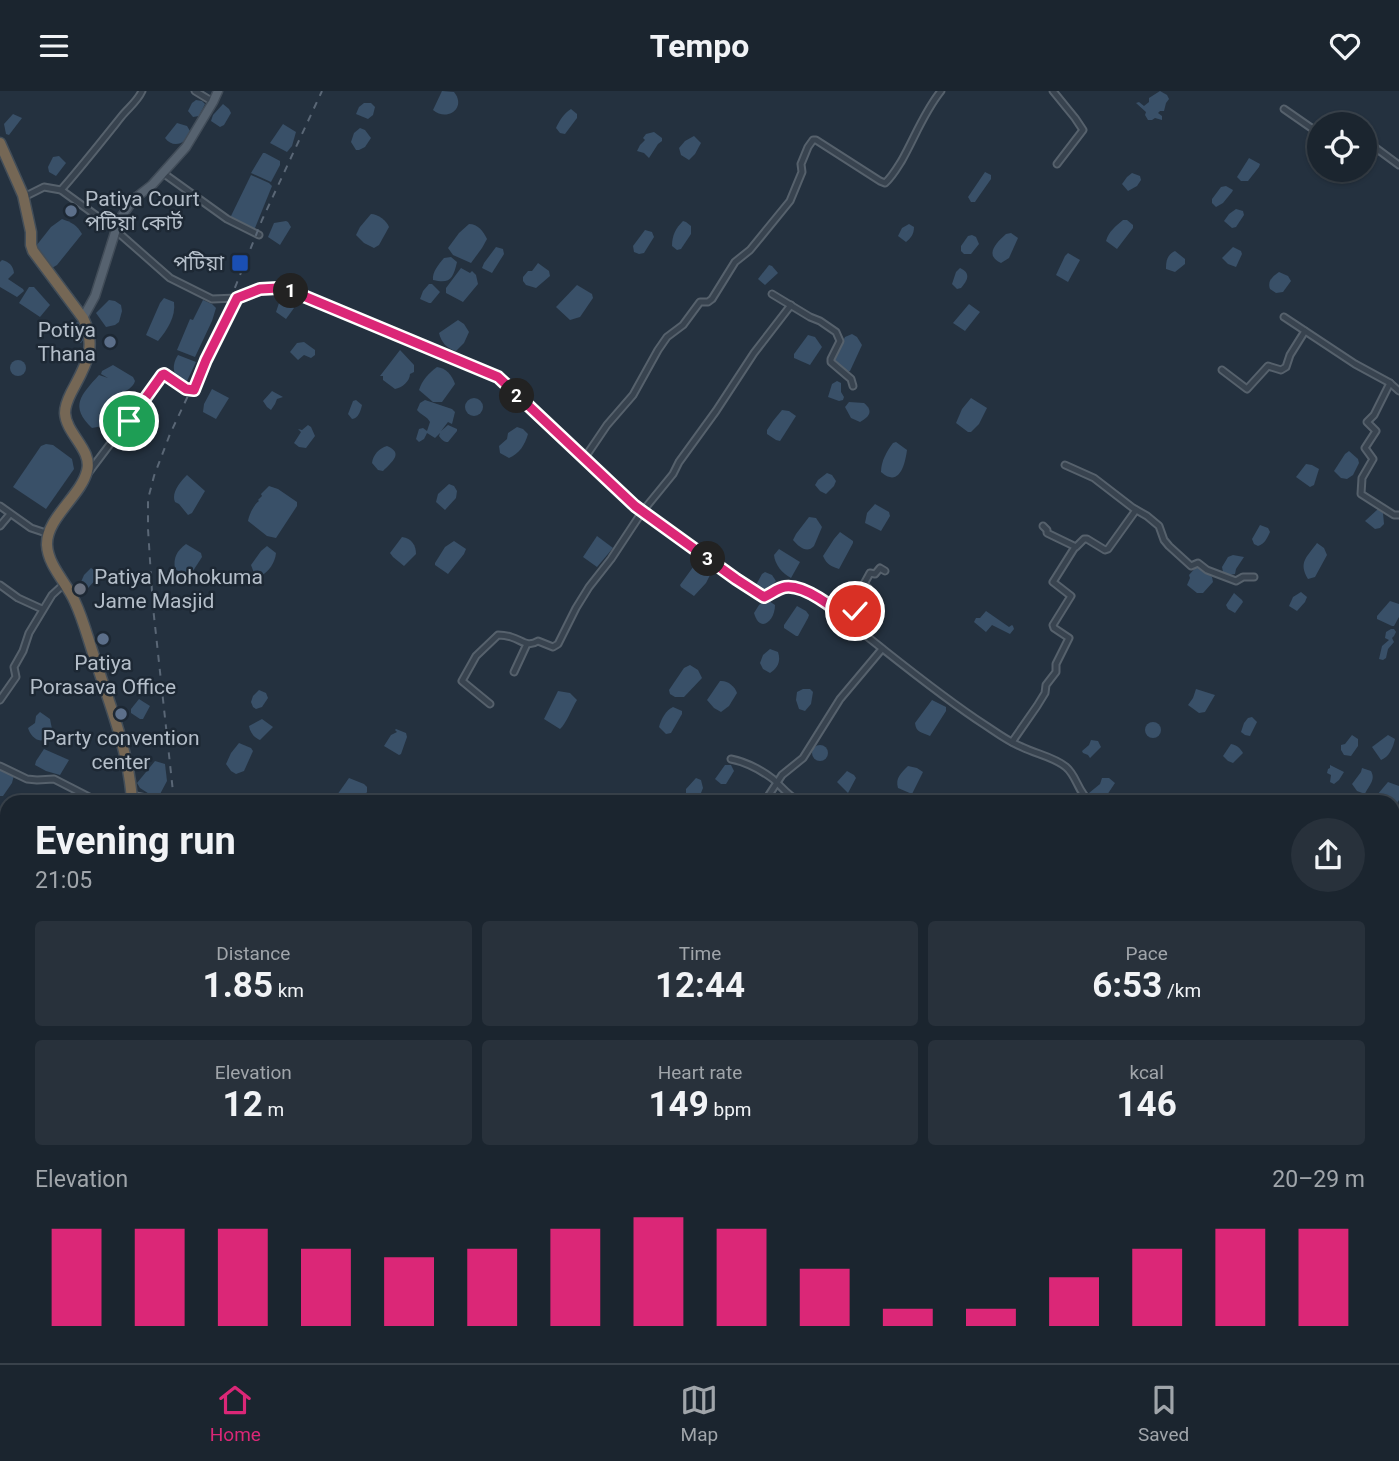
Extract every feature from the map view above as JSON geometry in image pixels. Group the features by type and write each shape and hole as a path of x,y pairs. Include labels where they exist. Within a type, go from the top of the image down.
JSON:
{"highway":[{"path":"0,143 24,197 32,232 33,251 88,327 89,358 67,400 65,414 87,457 88,468 85,477 64,506 49,534 47,544 49,558 75,601 116,724 123,747 131,795"}],"main road":[{"path":"83,318 95,296 119,220 134,199 163,173 186,147 218,91"}],"street":[{"path":"61,190 142,91"},
{"path":"195,91 213,103"},
{"path":"584,459 607,425 633,395 667,337 683,325 700,302 712,299 735,262 750,250 783,211 790,201 802,172 801,164 813,140 885,183 893,175 927,110 941,91"},
{"path":"1053,91 1083,130 1057,164"},
{"path":"1284,109 1307,125"},
{"path":"1377,149 1399,165"},
{"path":"163,173 227,219 259,235"},
{"path":"24,197 44,187 61,190 117,231 170,278 212,299 237,298 269,288 294,292 498,377 642,512 764,597 782,588 793,587 804,590 836,609 882,649 951,702 1012,742 1062,764 1072,772 1083,795"},
{"path":"772,294 836,332 839,345 831,362 851,379 853,386"},
{"path":"85,477 162,375 186,389 194,390 237,298"},
{"path":"490,704 462,681 476,656 498,635 512,637 527,644 535,644 538,641 553,647 558,644 576,608 597,576 642,512 673,474 754,353 791,305"},
{"path":"1284,317 1399,391"},
{"path":"1222,370 1247,389 1268,366 1281,370 1286,367 1305,331"},
{"path":"1390,383 1374,415 1367,422 1376,431 1365,448 1373,459 1362,478 1361,494 1394,515 1399,515"},
{"path":"1065,464 1094,478 1147,516 1159,526 1164,540 1191,566 1198,563 1207,570 1236,581 1242,577 1254,577"},
{"path":"0,506 31,528 49,534"},
{"path":"1012,742 1045,693 1046,685 1056,672 1056,664 1069,638 1053,625 1071,596 1053,582 1075,547 1086,538 1100,548 1108,549 1136,510"},
{"path":"0,526 10,514"},
{"path":"1043,526 1047,530 1046,533 1075,547"},
{"path":"848,621 868,588 864,584 870,573 875,574 880,568 885,571"},
{"path":"0,701 16,677 14,667 42,609 55,590 65,584"},
{"path":"0,585 18,598 42,609"},
{"path":"514,672 527,644"},
{"path":"769,795 782,775 803,758 840,699 882,649"},
{"path":"731,759 751,766 777,783 789,795"},
{"path":"0,766 27,779 54,779 85,795"}],"water":[{"path":"442,91 454,92 458,103 454,111 444,115 433,110"},
{"path":"1160,91 1169,99 1164,111 1158,113 1162,120 1148,120 1146,112 1136,103 1144,106 1149,102 1149,98"},
{"path":"196,100 205,104 199,116 193,117 188,111"},
{"path":"364,103 371,103 375,107 373,115 368,119 356,114"},
{"path":"223,104 231,113 220,127 211,121"},
{"path":"571,109 577,114 577,118 565,134 560,133 557,125"},
{"path":"13,114 22,118 9,135 6,134 4,124"},
{"path":"177,123 187,126 190,131 186,139 179,144 165,138"},
{"path":"283,124 296,132 287,152 270,143"},
{"path":"360,128 371,138 365,147 356,150 351,142 354,133"},
{"path":"654,132 662,141 649,158 637,151 646,134"},
{"path":"694,136 701,143 689,160 681,155 679,148"},
{"path":"263,153 280,161 271,182 251,173"},
{"path":"59,156 66,163 56,176 49,172 48,167 53,157"},
{"path":"1249,158 1260,164 1259,167 1248,181 1241,181 1237,177"},
{"path":"985,172 991,175 991,179 975,202 971,202 968,197"},
{"path":"1132,173 1140,176 1141,180 1128,191 1122,184"},
{"path":"251,175 272,186 252,230 232,220 231,216"},
{"path":"1226,186 1233,190 1223,203 1216,207 1212,199 1221,187"},
{"path":"1236,209 1243,211 1244,215 1236,227 1232,228 1224,221"},
{"path":"371,214 382,218 389,227 379,245 374,248 356,235"},
{"path":"62,219 73,224 82,234 52,268 36,246 51,227"},
{"path":"1123,220 1127,220 1133,228 1117,249 1106,241"},
{"path":"286,221 291,227 280,245 268,237 274,223"},
{"path":"683,221 691,226 691,234 681,249 677,250 672,246 673,238"},
{"path":"469,224 480,229 487,239 471,263 453,255 448,248"},
{"path":"909,224 914,229 906,242 898,236 902,228"},
{"path":"645,230 652,232 654,237 644,253 639,254 634,252 633,246"},
{"path":"1011,233 1018,238 1009,258 1001,263 993,256 993,249 1006,234"},
{"path":"972,235 979,244 971,254 964,254 961,246 968,236"},
{"path":"496,247 503,249 504,254 492,273 482,268"},
{"path":"1233,247 1242,254 1236,267 1222,258"},
{"path":"1175,251 1185,259 1185,264 1175,272 1166,269 1170,254"},
{"path":"1068,253 1080,260 1068,282 1056,275"},
{"path":"451,257 457,262 450,279 433,280 440,263 444,258"},
{"path":"2,260 10,264 14,273 8,279 24,291 17,297 0,287"},
{"path":"538,263 549,271 550,276 536,288 526,285 523,277"},
{"path":"769,265 778,273 765,285 758,279"},
{"path":"461,268 470,273 472,271 478,284 463,302 446,293 446,288"},
{"path":"960,268 966,272 967,277 961,288 957,289 952,284"},
{"path":"1279,272 1288,276 1291,281 1283,292 1276,293 1270,289 1269,284"},
{"path":"429,284 440,292 431,303 420,299"},
{"path":"577,285 592,294 593,298 580,317 570,320 556,307"},
{"path":"29,287 34,287 50,305 40,317 19,303"},
{"path":"164,298 174,302 174,313 168,328 158,341 146,335"},
{"path":"109,300 121,305 122,311 119,322 106,327 96,313"},
{"path":"203,300 216,308 195,357 177,350 190,319 193,320"},
{"path":"282,302 291,303 294,308 286,319 276,312"},
{"path":"969,304 980,312 965,331 953,323"},
{"path":"458,320 469,332 456,351 445,345 439,333"},
{"path":"77,322 86,336 81,343 72,339 70,332"},
{"path":"852,334 862,345 850,371 846,372 833,359 845,337"},
{"path":"808,335 815,337 822,347 810,365 794,358"},
{"path":"304,342 315,350 315,355 311,358 304,355 298,360 290,352 297,343"},
{"path":"400,350 414,365 414,372 405,384 395,389 380,376"},
{"path":"178,355 196,362 187,381 178,378 174,371"},
{"path":"15,360 21,360 26,368 24,374 15,376 10,371 10,365"},
{"path":"113,365 135,381 131,387 120,393 124,399 108,425 92,428 81,413 80,401 99,375 108,378 101,374 102,371"},
{"path":"437,367 448,372 455,384 442,402 433,402 419,390 426,377"},
{"path":"837,381 841,383 844,397 839,401 828,397 832,384"},
{"path":"212,389 229,398 216,419 203,412"},
{"path":"272,391 283,397 277,399 271,410 263,401"},
{"path":"474,398 480,401 483,407 480,413 474,416 468,413 465,407 468,401"},
{"path":"971,398 987,408 979,424 968,432 956,423"},
{"path":"356,400 362,405 358,416 352,419 348,414 353,401"},
{"path":"425,400 455,412 452,424 448,422 441,431 448,425 457,429 448,442 441,439 440,433 435,438 427,433 419,442 416,439 419,429 427,431 430,422 417,410"},
{"path":"849,402 864,403 870,411 868,416 860,422 851,418 845,407"},
{"path":"782,410 796,416 780,441 767,434 767,430"},
{"path":"308,425 315,436 306,448 299,447 294,443 301,432 298,429 302,430"},
{"path":"517,427 528,434 521,449 509,458 500,453 499,446 507,439 508,433"},
{"path":"896,442 907,450 903,468 897,476 892,477 881,472 881,468 887,453"},
{"path":"53,445 72,459 74,469 46,509 13,487 41,446"},
{"path":"387,446 395,452 395,458 383,471 378,470 372,463 374,457 379,450"},
{"path":"1349,451 1359,463 1353,475 1347,479 1341,478 1334,471"},
{"path":"1306,464 1319,469 1314,485 1310,487 1296,477"},
{"path":"827,473 836,481 826,494 815,485"},
{"path":"187,475 205,491 192,513 188,515 174,499 177,488"},
{"path":"449,484 457,491 456,498 445,510 436,502 438,494"},
{"path":"269,486 297,502 276,538 267,536 248,521 261,494"},
{"path":"875,504 889,512 890,516 881,531 865,523 867,513"},
{"path":"1378,509 1383,513 1384,524 1375,529 1365,521"},
{"path":"809,517 816,518 822,527 814,546 806,549 793,540"},
{"path":"1260,525 1268,528 1270,532 1258,546 1252,539"},
{"path":"840,532 853,543 839,569 830,565 823,556"},
{"path":"597,536 613,548 597,567 583,557"},
{"path":"402,537 411,541 416,551 404,566 390,553"},
{"path":"454,541 466,549 448,574 435,563 445,547"},
{"path":"1317,543 1324,548 1327,555 1315,577 1308,579 1304,564"},
{"path":"186,544 201,553 202,557 191,574 185,575 175,569 175,558"},
{"path":"267,546 276,553 271,566 261,576 254,573 251,565"},
{"path":"779,549 800,562 791,578 776,562 774,555"},
{"path":"1228,557 1244,557 1235,574 1229,575 1223,572 1222,567"},
{"path":"696,563 711,573 694,596 680,585"},
{"path":"1197,566 1212,577 1213,582 1203,593 1197,593 1187,585 1189,575"},
{"path":"91,568 100,575 88,588 81,582"},
{"path":"765,572 772,575 776,581 768,590 756,585"},
{"path":"1301,592 1307,597 1297,611 1289,606 1293,597"},
{"path":"1234,593 1243,602 1235,613 1226,605"},
{"path":"765,600 775,605 773,616 763,624 754,613"},
{"path":"1390,601 1399,604 1399,617 1394,626 1377,619"},
{"path":"797,606 809,615 796,636 784,628 784,625"},
{"path":"986,611 1009,627 1012,625 1014,629 1010,634 992,625 986,632 974,622"},
{"path":"1391,629 1396,632 1392,638 1394,642 1388,649 1386,658 1379,659 1382,646 1389,640 1385,638 1386,632"},
{"path":"770,649 778,652 779,661 770,673 763,669 760,663 763,655"},
{"path":"690,665 698,670 702,678 684,697 675,697 669,690 684,668"},
{"path":"720,681 730,684 737,693 729,706 721,712 707,700"},
{"path":"803,689 813,692 811,704 805,711 799,709 796,700 797,692"},
{"path":"1196,689 1215,695 1205,712 1199,713 1188,705"},
{"path":"259,690 266,693 268,698 262,707 256,709 251,702"},
{"path":"558,691 570,693 577,700 560,729 544,719"},
{"path":"139,699 150,706 143,719 131,713"},
{"path":"932,700 946,707 946,711 930,736 918,730 915,723"},
{"path":"673,707 682,711 682,714 671,733 666,734 659,727 664,715"},
{"path":"40,712 50,719 52,729 44,740 38,740 28,728 35,723"},
{"path":"1252,717 1257,722 1250,736 1245,735 1241,732 1244,723"},
{"path":"262,719 273,727 260,740 253,735 249,726"},
{"path":"1153,722 1161,730 1153,738 1145,730"},
{"path":"396,729 406,733 407,737 399,755 384,746 391,735 397,732"},
{"path":"1352,735 1358,739 1358,746 1351,756 1344,755 1341,745"},
{"path":"1388,735 1395,739 1392,749 1381,760 1372,747"},
{"path":"1091,740 1098,741 1101,747 1090,758 1082,751"},
{"path":"239,743 253,751 244,771 236,774 226,764"},
{"path":"1231,744 1243,753 1233,763 1223,756"},
{"path":"820,745 826,747 826,759 820,761 814,759 812,753 814,747"},
{"path":"44,749 69,760 60,775 35,765"},
{"path":"155,761 165,764 167,781 160,795 151,795 137,783"},
{"path":"725,765 731,765 734,771 726,784 721,784 715,779"},
{"path":"1330,765 1344,772 1334,784 1330,782 1331,775 1327,773"},
{"path":"908,766 923,772 912,794 898,788 897,784 899,776"},
{"path":"0,768 14,775 4,795 0,795"},
{"path":"1362,768 1371,771 1373,777 1365,794 1357,791 1352,784"},
{"path":"847,771 856,778 848,793 837,782"},
{"path":"349,778 367,787 365,795 337,795"},
{"path":"696,778 701,780 701,793 687,795 686,789"},
{"path":"1102,778 1109,778 1115,783 1107,795 1090,795 1089,793 1100,784"},
{"path":"1388,782 1399,786 1399,795 1377,795"}],"railway":[{"path":"173,795 153,607 148,499 170,434 212,345 262,220 322,91"}],"place":[{"name":"Patiya Court পটিয়া কোর্ট","path":"71,211"},
{"name":"পটিয়া","path":"240,263"},
{"name":"Potiya Thana","path":"110,342"},
{"name":"Patiya Mohokuma Jame Masjid","path":"80,589"},
{"name":"Patiya Porasava Office","path":"103,639"},
{"name":"Party convention center","path":"121,714"}],"route":[{"path":"129,421 164,374 186,389 194,390 237,298 260,289 278,288 294,292 498,377 635,506 764,597 782,588 793,587 804,590 836,609 848,621 855,611"}]}
